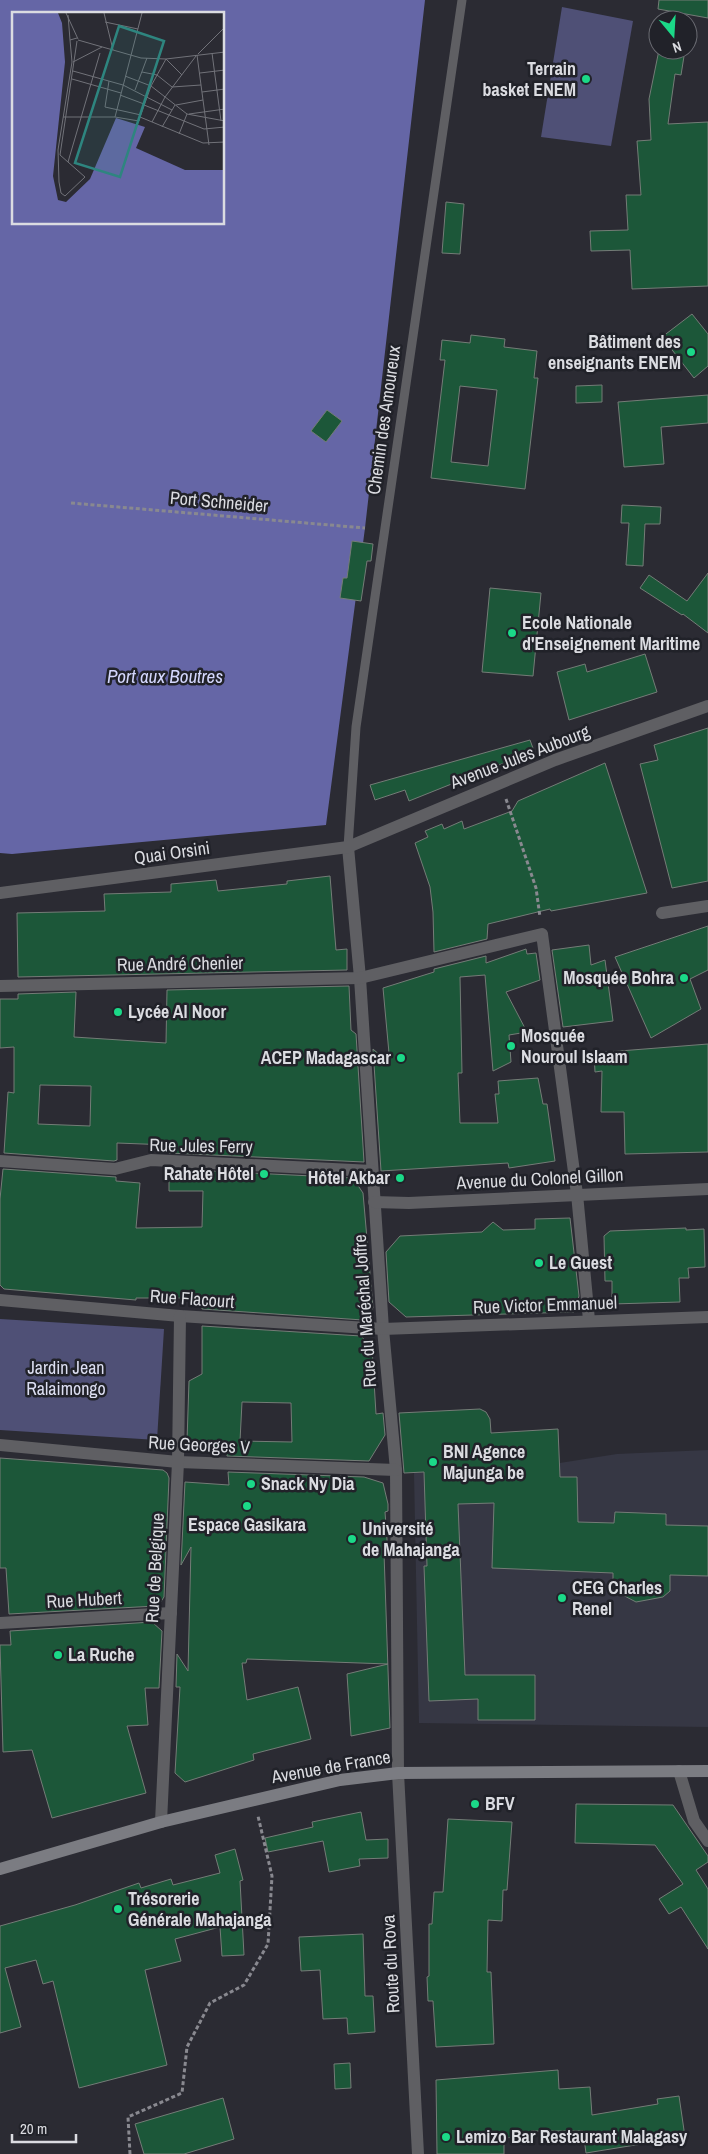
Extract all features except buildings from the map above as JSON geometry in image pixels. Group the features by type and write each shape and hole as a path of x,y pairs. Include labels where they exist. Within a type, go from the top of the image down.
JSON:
{"main road":[{"name":"Avenue de France","path":"0,1869 161,1822 340,1780 398,1773 708,1771"}],"street":[{"name":"Avenue Jules Aubourg","path":"348,847 555,760 708,706"},
{"name":"Quai Orsini","path":"0,893 348,847"},
{"name":"Rue du Maréchal Joffre","path":"348,847 360,978 383,1329 396,1470 398,1773"},
{"path":"662,913 708,906"},
{"name":"Rue André Chenier","path":"0,986 360,978 542,934"},
{"path":"542,934 577,1194 589,1320"},
{"name":"Rue Jules Ferry","path":"0,1161 115,1169 151,1160 372,1171"},
{"name":"Avenue du Colonel Gillon","path":"374,1202 409,1203 708,1189"},
{"name":"Rue Flacourt","path":"0,1300 180,1316 383,1329"},
{"name":"Rue de Belgique","path":"161,1822 178,1462 180,1316"},
{"name":"Rue Victor Emmanuel","path":"383,1329 708,1317"},
{"name":"Rue Georges V","path":"0,1445 178,1462 396,1470"},
{"name":"Rue Hubert","path":"0,1623 170,1613"},
{"path":"679,1771 694,1821 708,1841"},
{"name":"Route du Rova","path":"398,1773 418,2154"}],"lane":[{"name":"Chemin des Amoureux","path":"348,847 356,727 462,0"}],"path":[{"name":"Port Schneider","path":"71,504 365,528"},
{"path":"500,782 536,888 542,934"},
{"path":"130,2154 128,2117 182,2093 188,2047 210,2004 244,1985 268,1944 272,1876 254,1799"}],"shaded area":[{"name":"CEG Charles Renel","path":"708,1450 708,1727 419,1723 414,1473 547,1465 617,1454"}],"green space":[{"name":"Terrain basket ENEM","path":"562,7 633,21 611,146 541,137"},
{"name":"Jardin Jean Ralaimongo","path":"0,1319 164,1329 157,1440 0,1430"}],"water":[{"name":"Port aux Boutres","path":"0,0 425,0 365,528 326,825 12,854 0,853"}],"place":[{"name":"Terrain basket ENEM","path":"586,79"},
{"name":"Bâtiment des enseignants ENEM","path":"691,352"},
{"name":"Ecole Nationale d'Enseignement Maritime","path":"512,633"},
{"name":"Mosquée Bohra","path":"684,978"},
{"name":"Lycée Al Noor","path":"118,1012"},
{"name":"Mosquée Nouroul Islaam","path":"511,1046"},
{"name":"ACEP Madagascar","path":"401,1058"},
{"name":"Rahate Hôtel","path":"264,1174"},
{"name":"Hôtel Akbar","path":"400,1178"},
{"name":"Le Guest","path":"539,1263"},
{"name":"BNI Agence Majunga be","path":"433,1462"},
{"name":"Snack Ny Dia","path":"251,1484"},
{"name":"Espace Gasikara","path":"247,1506"},
{"name":"Université de Mahajanga","path":"352,1539"},
{"name":"CEG Charles Renel","path":"562,1598"},
{"name":"La Ruche","path":"58,1655"},
{"name":"BFV","path":"475,1804"},
{"name":"Trésorerie Générale Mahajanga","path":"118,1909"},
{"name":"Lemizo Bar Restaurant Malagasy","path":"446,2137"}]}
